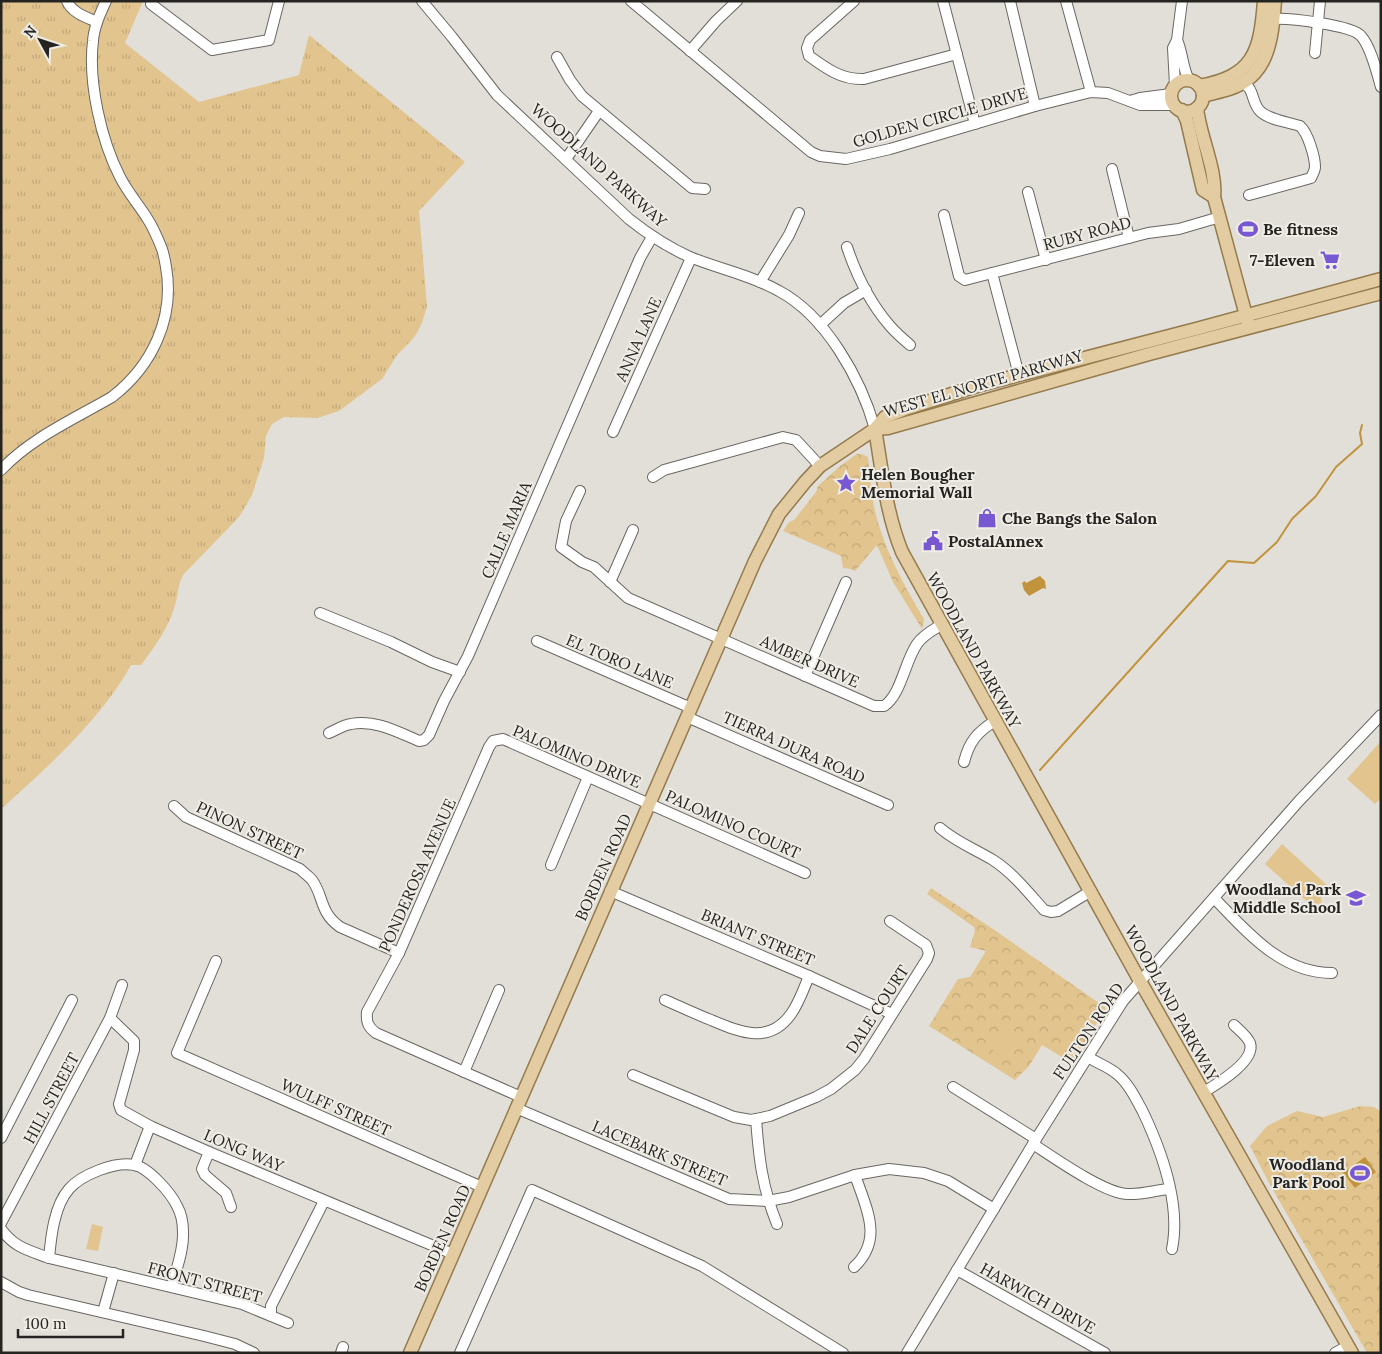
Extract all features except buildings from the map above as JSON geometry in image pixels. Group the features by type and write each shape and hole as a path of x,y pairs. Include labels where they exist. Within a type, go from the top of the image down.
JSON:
{"main road":[{"path":"1264,1 1268,18"},
{"path":"1214,197 1203,190 1187,121 1176,99 1180,82 1197,92 1231,88 1255,53 1275,1"},
{"path":"1176,99 1190,111 1197,92"},
{"path":"1197,92 1198,123 1215,186 1214,197 1248,322"},
{"name":"WEST EL NORTE PARKWAY","path":"875,429 888,428 1149,354 1381,279"},
{"name":"WEST EL NORTE PARKWAY","path":"875,429 886,417 908,408 1019,375 1381,293"},
{"name":"BORDEN ROAD","path":"410,1353 610,891 770,529 793,496 820,466 875,429"},
{"name":"WOODLAND PARKWAY","path":"875,429 882,475 895,536 902,552 1140,981 1350,1349"}],"street":[{"path":"67,1 69,6 78,13 97,22"},
{"path":"1,470 27,446 112,397 122,389 140,370 152,352 162,330 167,306 168,281 163,251 149,220 120,178 100,128 91,64 93,39 97,22 106,1"},
{"path":"151,4 212,50 269,40 279,1"},
{"name":"WOODLAND PARKWAY","path":"422,1 497,95 629,219 652,237 691,258 742,274 779,290 798,303 820,325 861,388 875,429"},
{"name":"GOLDEN CIRCLE DRIVE","path":"631,1 811,152 820,156 846,159 890,149 1035,106 1091,92 1108,93 1130,101 1140,98 1176,99"},
{"path":"690,51 716,21 737,1"},
{"path":"854,1 810,40 807,48 809,56 832,73 853,80 864,79 957,54"},
{"path":"943,1 975,124"},
{"path":"1010,1 1035,106"},
{"path":"1066,1 1091,92"},
{"path":"1176,99 1173,48 1177,40 1182,1"},
{"path":"1315,53 1320,1"},
{"path":"1268,18 1283,18 1350,28 1361,36 1372,59 1381,87"},
{"path":"1177,40 1185,72 1197,92"},
{"path":"557,57 582,96 692,188 705,190"},
{"path":"1238,79 1247,85 1252,92 1253,100 1262,113 1304,129 1308,136 1315,168 1311,178 1249,196"},
{"path":"566,159 599,111"},
{"path":"1112,169 1129,238"},
{"path":"1028,192 1046,260"},
{"path":"760,282 789,234 798,213"},
{"name":"RUBY ROAD","path":"944,215 959,276 965,280 1148,233 1179,229 1220,217"},
{"name":"CALLE MARIA","path":"329,733 352,723 368,723 385,727 419,741 424,740 429,735 444,701 460,672 640,258 652,237"},
{"path":"847,247 866,290 890,326 910,345"},
{"name":"ANNA LANE","path":"613,432 691,258"},
{"path":"992,273 1019,375"},
{"path":"820,325 844,303 866,290"},
{"path":"653,477 664,470 783,437 796,440 820,466"},
{"name":"AMBER DRIVE","path":"580,491 566,521 561,547 582,562 594,567 628,598 874,706 886,704 892,698 916,644 925,635 941,625"},
{"path":"610,582 633,530"},
{"path":"805,676 846,582"},
{"path":"320,613 392,642 432,662 460,672"},
{"name":"EL TORO LANE","path":"537,642 689,712"},
{"name":"TIERRA DURA ROAD","path":"689,712 888,805"},
{"name":"FULTON ROAD","path":"906,1353 1123,1001 1300,801 1381,715"},
{"path":"964,762 974,737 982,728 995,721"},
{"name":"PALOMINO DRIVE","path":"493,741 504,739 588,778 649,803"},
{"name":"PONDEROSA AVENUE","path":"366,1021 367,1012 400,953 493,741"},
{"path":"551,864 588,778"},
{"name":"PALOMINO COURT","path":"649,803 805,873"},
{"name":"PINON STREET","path":"174,806 186,817 300,869 313,881 325,911 334,922 340,927 400,953"},
{"path":"940,828 951,838 992,860 1010,873 1044,910 1058,911 1091,891"},
{"name":"BRIANT STREET","path":"610,891 810,976 892,1014"},
{"path":"1214,898 1248,932 1281,960 1308,970 1332,973"},
{"name":"DALE COURT","path":"633,1075 734,1117 751,1120 770,1116 831,1089 855,1070 864,1059 927,959 929,953 926,945 890,921"},
{"name":"WULFF STREET","path":"216,961 177,1053 482,1187"},
{"path":"665,1000 738,1031 754,1034 768,1032 783,1024 792,1013 810,976"},
{"name":"HILL STREET","path":"1,1223 110,1018 122,985"},
{"path":"464,1072 499,990"},
{"path":"1,1138 72,1000"},
{"name":"LONG WAY","path":"110,1018 134,1041 134,1050 119,1104 121,1110 150,1126 209,1152 453,1254"},
{"name":"LACEBARK STREET","path":"366,1021 376,1033 464,1072 519,1102 729,1199 768,1201 788,1197 856,1175 890,1169 924,1173 948,1181 994,1209"},
{"path":"1204,1092 1224,1080 1248,1058 1251,1051 1250,1044 1246,1036 1234,1025"},
{"path":"1088,1057 1118,1075 1134,1093 1151,1129 1164,1161 1170,1188 1174,1217 1172,1249"},
{"path":"953,1087 1090,1180 1118,1193 1128,1194 1170,1188"},
{"path":"756,1119 759,1160 768,1201 777,1224"},
{"path":"135,1165 150,1126"},
{"path":"209,1152 202,1169 205,1175 226,1193 231,1207"},
{"path":"49,1258 52,1228 63,1198 69,1189 79,1180 94,1173 122,1164 135,1165 144,1168 168,1192 177,1205 181,1217 182,1245 172,1287"},
{"path":"854,1267 861,1261 869,1247 872,1230 856,1175"},
{"path":"460,1353 532,1190 702,1266 842,1353"},
{"path":"271,1316 271,1306 324,1201"},
{"name":"FRONT STREET","path":"1,1229 9,1240 20,1247 49,1258 242,1304 288,1322"},
{"name":"HARWICH DRIVE","path":"957,1270 1106,1353"},
{"path":"104,1312 114,1273"},
{"path":"1,1282 28,1295 234,1344 254,1353"},
{"path":"1335,1353 1350,1349"}],"green space":[{"path":"1,1 143,1 125,43 199,102 299,75 309,35 465,162 419,211 427,306 417,333 397,355 382,379 339,411 317,418 284,417 272,424 266,436 264,458 252,495 239,517 183,575 169,622 152,651 141,665 131,665 105,704 72,742 1,809"},
{"path":"857,454 868,457 873,501 878,522 894,565 924,619 922,629 893,582 877,545 855,571 843,568 841,556 783,531 816,492 818,486 840,466"},
{"path":"1381,741 1381,798 1375,804 1347,779"},
{"path":"1282,844 1327,885 1321,899 1323,912 1321,914 1265,864"},
{"path":"931,888 1106,1008 1072,1063 1042,1045 1029,1066 1015,1080 929,1026 958,979 970,977 986,951 970,947 975,931 974,927 927,894"},
{"path":"1001,1028 1015,1039 1001,1057 987,1045"},
{"path":"1360,1106 1374,1107 1381,1112 1381,1353 1367,1353 1269,1183 1250,1146 1267,1126 1297,1111 1323,1117"},
{"path":"92,1224 103,1227 98,1251 86,1249"}],"shaded area":[{"path":"1040,576 1045,581 1046,589 1043,588 1029,596 1024,590 1022,583"},
{"name":"Woodland Park Pool","path":"1365,1157 1376,1172 1355,1188 1343,1173"}],"waterway":[{"path":"1040,770 1228,561 1254,563 1277,542 1292,519 1316,496 1336,467 1362,444 1360,433 1362,425"}],"place":[{"name":"Be fitness","path":"1248,229"},
{"name":"7-Eleven","path":"1330,260"},
{"name":"Helen Bougher Memorial Wall","path":"846,483"},
{"name":"Che Bangs the Salon","path":"987,518"},
{"name":"PostalAnnex","path":"933,541"},
{"name":"Woodland Park Middle School","path":"1356,898"},
{"name":"Woodland Park Pool","path":"1360,1173"}]}
